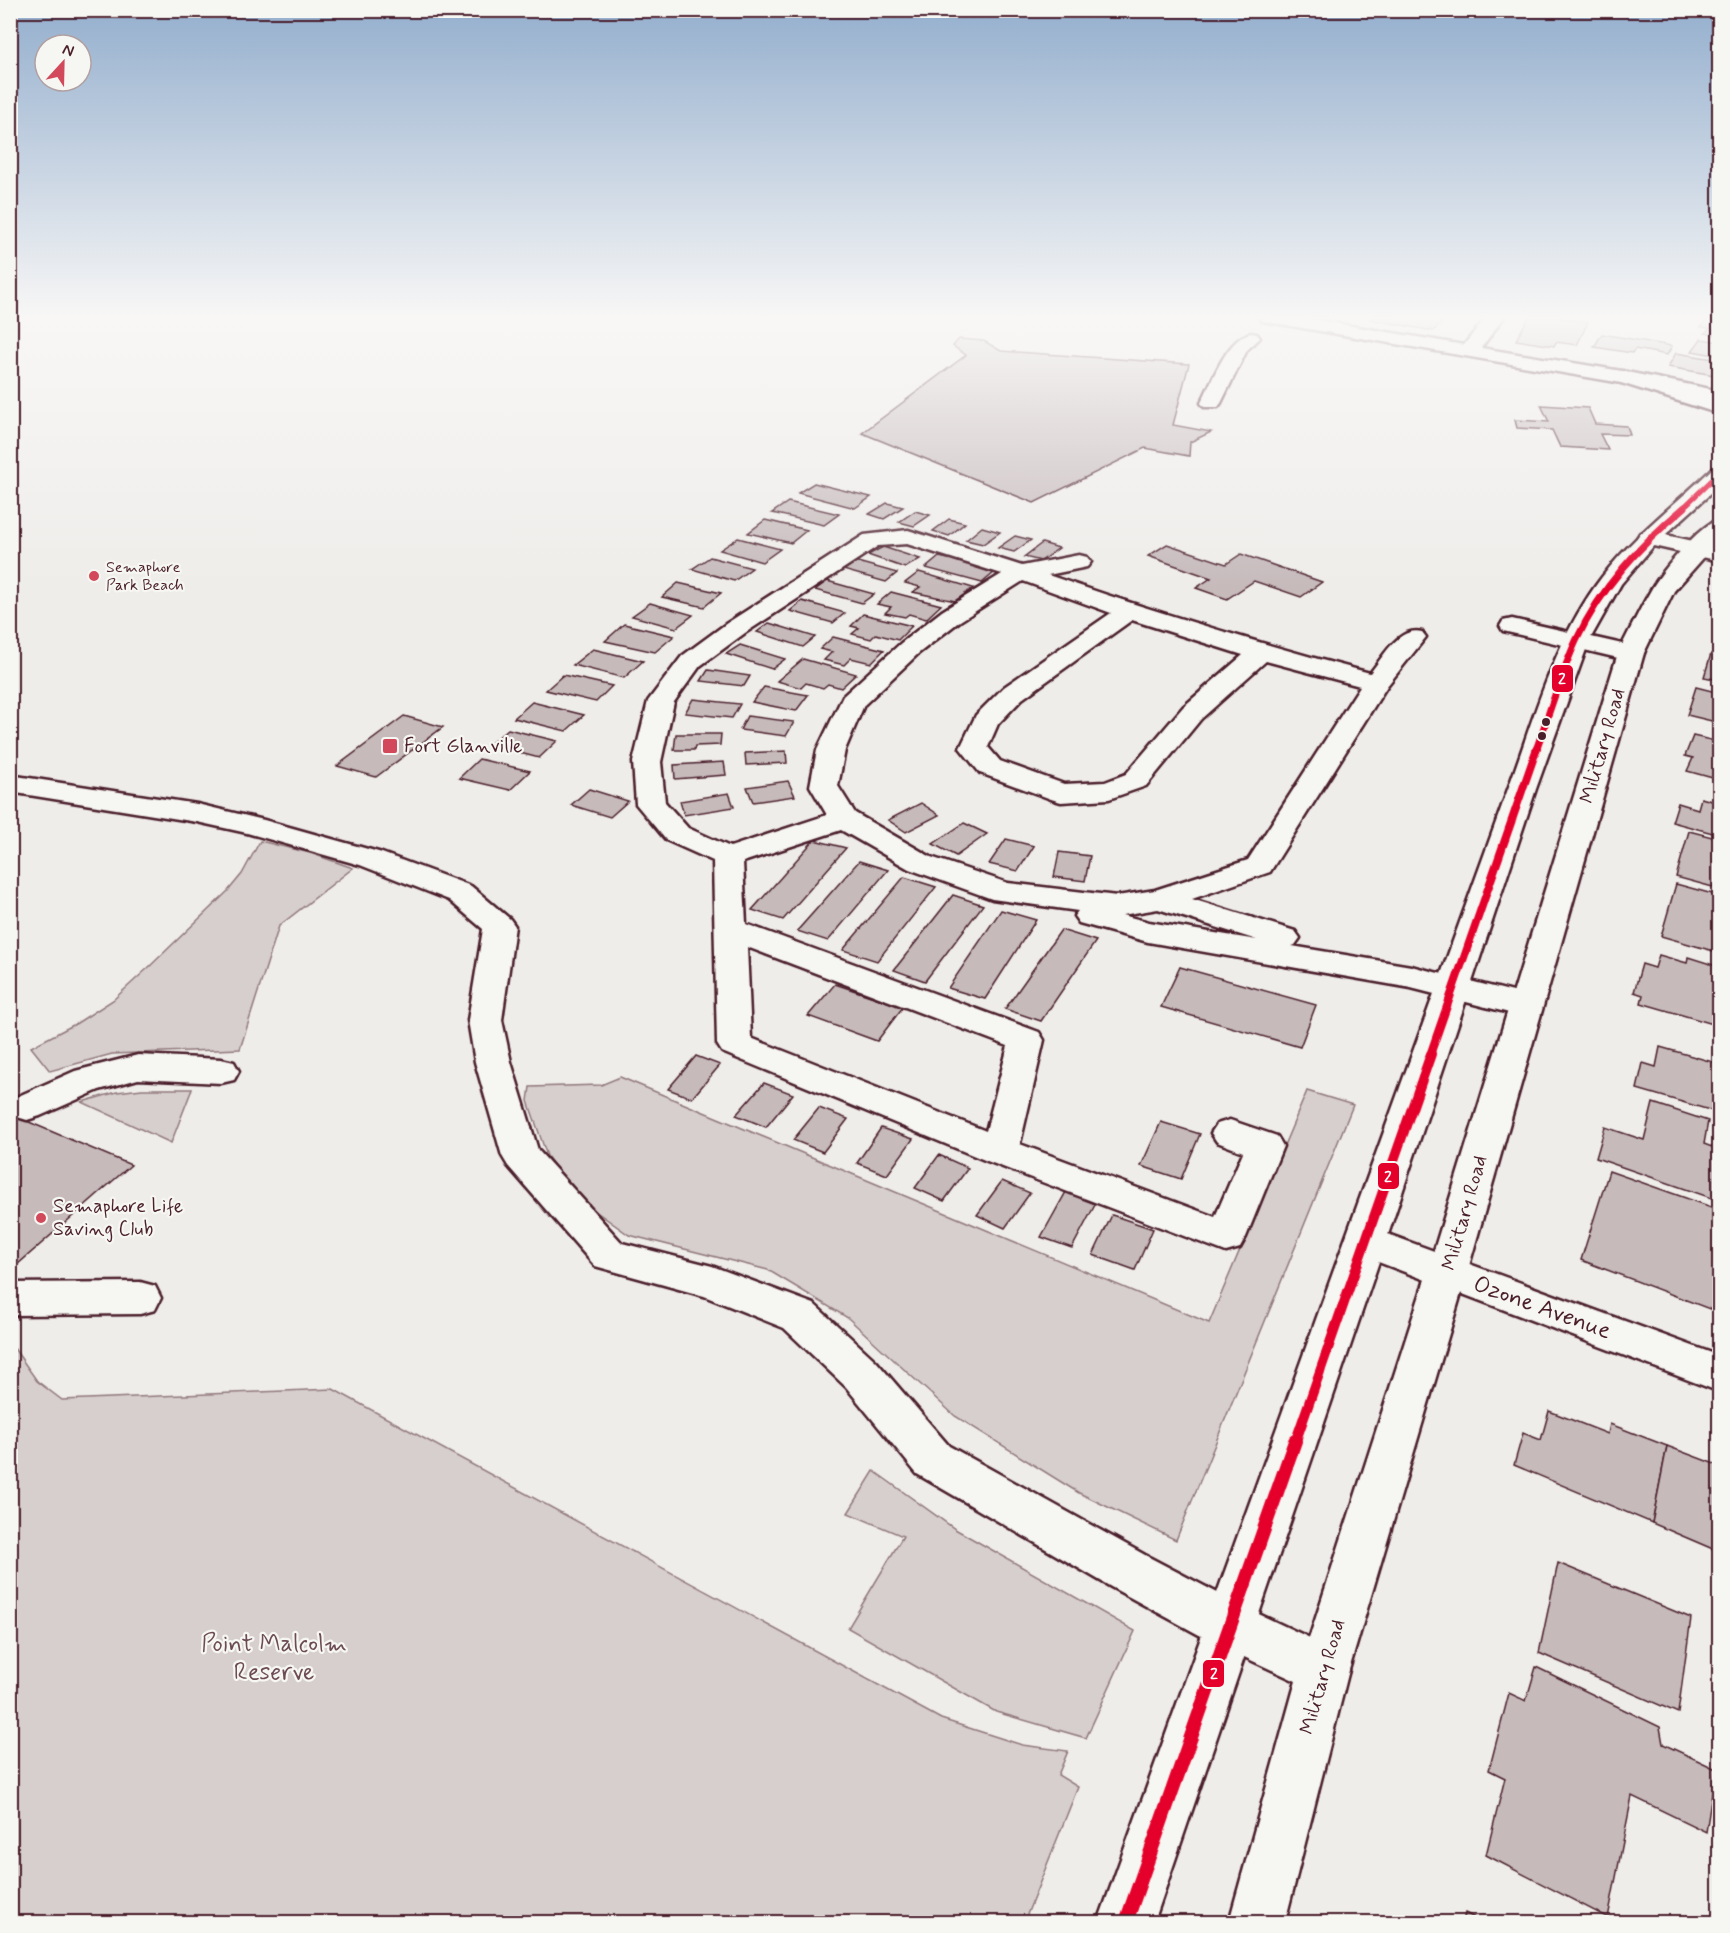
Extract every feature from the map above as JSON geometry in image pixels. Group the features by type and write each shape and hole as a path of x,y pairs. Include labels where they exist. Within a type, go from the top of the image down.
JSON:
{"main road":[{"path":"1126,1923 1576,641 1611,581 1648,538 1688,504 1719,472"},
{"path":"844,819 728,858 677,834 651,804 647,762 661,701 691,662 736,628 872,540 908,537 970,555 1129,611 1261,652 1376,682"},
{"path":"1648,538 1712,543"},
{"name":"Military Road","path":"1257,1923 1324,1670 1447,1273 1631,653 1663,589 1712,543"},
{"path":"1079,562 1020,573 951,616 910,648 852,702 831,750 825,786 844,819 920,863 1003,892 1148,932 1411,977 1525,1006"},
{"path":"1129,611 1013,693 986,721 974,748 990,767 1061,793 1109,790 1136,780 1192,713 1261,652"},
{"path":"1512,626 1631,653"},
{"path":"1003,892 1117,906 1160,899 1259,866 1376,682 1413,637"},
{"path":"10,783 126,800 254,826 371,859 460,893 499,926 485,1020 493,1062 521,1156 609,1255 712,1282 799,1316 861,1374 933,1460 1128,1571 1231,1626 1324,1670"},
{"path":"728,858 734,1044 1000,1151 1226,1237 1264,1146 1230,1132"},
{"path":"1160,899 1411,977"},
{"path":"731,930 1027,1040 1000,1151"},
{"path":"27,1107 88,1080 138,1067 221,1071"},
{"name":"Ozone Avenue","path":"1366,1241 1719,1374"},
{"path":"10,1299 140,1298"}],"green space":[{"path":"260,841 310,853 353,868 279,926 240,1049 112,1054 50,1071 31,1047 77,1023 113,1000 228,891 242,874"},
{"path":"620,1077 1209,1323 1307,1091 1353,1105 1176,1540 1079,1493 955,1416 848,1318 768,1270 629,1235 577,1198 547,1156 528,1101 530,1087 601,1085"},
{"path":"142,1089 192,1089 171,1143 82,1102 117,1092"},
{"name":"Point Malcolm Reserve","path":"11,1344 37,1381 62,1400 333,1389 941,1719 1022,1745 1068,1751 1058,1775 1078,1787 1024,1922 11,1922"},
{"path":"874,1471 955,1529 1135,1631 1086,1738 996,1712 848,1628 903,1536 848,1513"}],"building":[{"path":"896,407 1178,407 1173,425 1211,432 1190,442 1189,456 1145,448 1034,503 862,433"},
{"path":"1542,407 1588,408 1595,424 1627,426 1630,435 1600,434 1608,450 1560,447 1552,430 1517,428 1515,420 1549,422"},
{"path":"814,483 871,497 855,508 798,493"},
{"path":"788,502 839,514 824,525 772,513"},
{"path":"887,503 903,507 884,519 869,514"},
{"path":"915,511 930,515 914,526 899,522"},
{"path":"949,519 965,523 949,536 933,531"},
{"path":"765,520 807,530 791,543 748,533"},
{"path":"982,527 1000,532 983,544 966,540"},
{"path":"1015,536 1031,540 1014,552 998,548"},
{"path":"738,538 780,549 762,562 720,550"},
{"path":"1042,543 1059,548 1041,561 1024,557"},
{"path":"1167,544 1226,564 1241,554 1322,582 1301,597 1254,581 1227,599 1196,588 1211,578 1148,556"},
{"path":"883,547 920,559 905,568 868,555"},
{"path":"954,555 995,572 982,583 926,568 939,557 948,559"},
{"path":"710,557 752,568 734,581 692,569"},
{"path":"854,561 897,573 886,582 843,570"},
{"path":"919,572 973,588 955,601 913,592 920,587 905,583"},
{"path":"827,581 874,594 862,603 815,590"},
{"path":"678,583 721,593 704,607 662,597"},
{"path":"891,592 941,605 926,619 909,614 905,617 885,613 891,607 877,604"},
{"path":"802,601 845,613 833,623 790,611"},
{"path":"650,603 693,615 676,628 632,616"},
{"path":"863,614 912,626 898,640 876,634 871,639 852,634 859,628 851,626"},
{"path":"769,623 815,637 803,647 757,632"},
{"path":"624,624 674,636 655,652 605,641"},
{"path":"833,637 884,650 871,663 851,658 844,665 824,660 832,652 820,649"},
{"path":"740,645 785,659 772,669 726,654"},
{"path":"593,649 643,661 624,678 573,665"},
{"path":"1711,654 1720,656 1720,680 1704,677"},
{"path":"803,659 856,674 841,688 828,684 823,688 806,683 801,688 777,681"},
{"path":"708,670 750,676 744,686 701,681"},
{"path":"563,675 612,686 596,702 546,690"},
{"path":"764,687 808,695 796,711 752,702"},
{"path":"1696,687 1720,693 1720,723 1687,715"},
{"path":"693,699 740,704 732,718 685,713"},
{"path":"532,702 584,715 566,731 514,718"},
{"name":"Fort Glanville","path":"404,716 443,727 376,777 337,766"},
{"path":"747,716 794,722 786,736 740,730"},
{"path":"508,729 557,741 539,758 489,745"},
{"path":"676,734 721,734 720,745 695,746 694,750 674,750"},
{"path":"1693,736 1719,742 1720,740 1720,780 1687,771 1693,758 1685,756"},
{"path":"786,751 787,763 746,765 745,753"},
{"path":"479,759 530,771 510,790 459,778"},
{"path":"724,762 726,775 675,779 674,765"},
{"path":"788,781 795,796 753,802 747,787"},
{"path":"1719,781 1720,835 1672,822 1678,803 1698,809 1701,798 1712,801"},
{"path":"589,789 628,801 610,817 571,805"},
{"path":"729,793 734,807 684,815 680,801"},
{"path":"921,803 939,815 906,832 888,820"},
{"path":"964,823 987,834 956,856 933,844"},
{"path":"1689,831 1720,839 1720,889 1676,877"},
{"path":"1006,839 1034,846 1018,871 989,864"},
{"path":"814,840 846,848 783,920 752,910"},
{"path":"1059,852 1090,856 1085,881 1054,877"},
{"path":"859,861 888,870 828,941 797,931"},
{"path":"904,877 936,887 877,961 843,950"},
{"path":"1676,884 1720,896 1715,915 1720,916 1720,953 1661,936"},
{"path":"953,895 983,905 925,981 894,970"},
{"path":"1001,910 1036,920 985,999 948,988"},
{"path":"1061,930 1096,941 1041,1021 1005,1009"},
{"path":"1659,955 1687,963 1688,957 1720,967 1720,1026 1641,1003 1643,995 1634,992 1642,964 1655,968"},
{"path":"1180,967 1316,1005 1300,1047 1161,1007"},
{"path":"835,984 903,1007 877,1041 808,1016"},
{"path":"1660,1047 1720,1064 1720,1113 1637,1089 1643,1063 1656,1067"},
{"path":"696,1056 720,1065 692,1098 668,1089"},
{"path":"764,1083 793,1094 766,1127 736,1115"},
{"path":"1653,1103 1708,1121 1704,1144 1720,1150 1720,1201 1596,1158 1605,1127 1644,1140"},
{"path":"819,1108 848,1119 823,1152 793,1140"},
{"name":"Semaphore Life Saving Club","path":"10,1114 131,1165 10,1271"},
{"path":"1161,1122 1200,1134 1181,1179 1141,1166"},
{"path":"881,1128 913,1139 887,1175 857,1163"},
{"path":"939,1155 968,1168 944,1201 915,1188"},
{"path":"1609,1171 1720,1210 1720,1313 1581,1260"},
{"path":"1002,1181 1030,1193 1005,1228 977,1215"},
{"path":"1066,1192 1096,1203 1072,1248 1041,1237"},
{"path":"1112,1215 1153,1229 1135,1270 1093,1255"},
{"path":"1549,1411 1608,1434 1610,1424 1667,1446 1652,1523 1514,1465 1523,1433 1541,1440"},
{"path":"1667,1446 1720,1466 1720,1552 1652,1523"},
{"path":"1558,1563 1691,1618 1678,1713 1539,1653"},
{"path":"1536,1667 1660,1727 1663,1744 1716,1769 1706,1832 1632,1796 1608,1918 1486,1855 1505,1778 1489,1770 1509,1693 1526,1701"},
{"path":"1465,1913 1483,1922 1463,1922"}],"transit line":[{"name":"2","path":"1126,1922 1366,1241 1522,789 1576,641 1611,581 1648,538 1688,504 1720,472"}],"place":[{"name":"Semaphore Park Beach","path":"94,576"},
{"name":"Fort Glanville","path":"390,746"},
{"name":"Semaphore Life Saving Club","path":"41,1218"}]}
